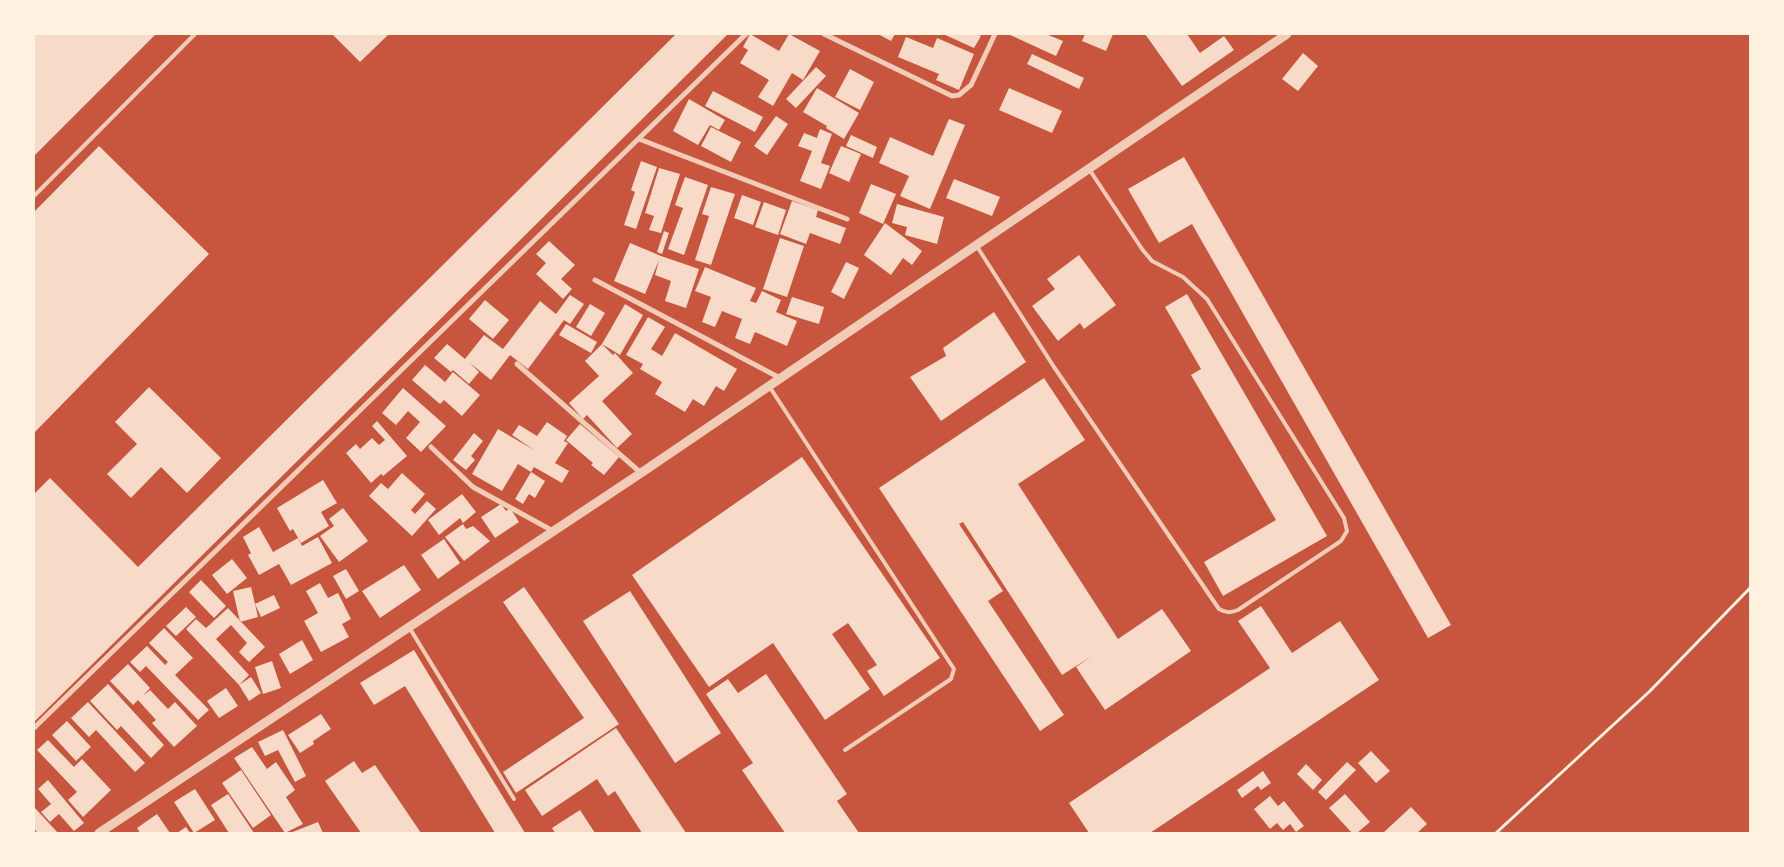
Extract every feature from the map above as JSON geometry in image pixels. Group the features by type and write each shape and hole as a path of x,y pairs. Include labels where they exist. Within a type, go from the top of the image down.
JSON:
{"street":[{"path":"34,728 746,34"},
{"path":"824,34 952,96 959,95 971,86 995,34"},
{"path":"99,833 641,473 1287,34"},
{"path":"639,140 847,220"},
{"path":"594,280 780,378"},
{"path":"517,364 641,473"},
{"path":"431,447 473,487 553,530"}],"lane":[{"path":"34,196 195,34"},
{"path":"976,245 1059,375 1219,609 1224,612 1238,610 1341,541 1347,531 1344,518 1207,299 1183,277 1152,261 1089,169"},
{"path":"769,386 954,666 951,679 845,750"},
{"path":"409,627 514,799"}],"path":[{"path":"1496,833 1650,691 1750,588"}],"building":[{"path":"34,34 156,34 34,156"},
{"path":"332,34 389,34 360,62"},
{"path":"676,34 728,34 34,722 34,494 50,478 138,567"},
{"path":"750,34 779,51 789,34 820,51 803,80 792,73 773,106 758,97 769,80 740,63 748,50 743,47"},
{"path":"878,34 895,34 891,41"},
{"path":"943,34 977,34 981,36 974,48"},
{"path":"1008,34 1046,34 1063,41 1056,56"},
{"path":"1085,34 1113,34 1106,51 1082,41"},
{"path":"1145,34 1187,34 1200,53 1224,36 1234,50 1182,86"},
{"path":"906,37 933,48 937,38 974,54 959,90 936,80 939,74 898,57"},
{"path":"1303,53 1318,66 1298,91 1282,79"},
{"path":"1032,54 1084,78 1079,89 1027,64"},
{"path":"816,67 826,76 796,108 786,99"},
{"path":"850,69 874,82 860,110 835,97"},
{"path":"817,88 859,113 844,139 826,128 827,126 803,112"},
{"path":"1009,88 1062,111 1052,133 999,110"},
{"path":"713,91 763,117 755,132 705,106"},
{"path":"689,99 725,120 719,130 710,125 698,145 673,131"},
{"path":"776,116 788,124 767,155 754,146"},
{"path":"949,119 965,125 930,209 900,196 909,176 879,163 890,137 933,156"},
{"path":"711,127 741,142 731,162 701,146"},
{"path":"820,129 832,134 821,163 830,166 821,189 800,181 812,151 798,146 804,133 817,138"},
{"path":"851,135 877,147 873,158 846,146"},
{"path":"99,146 209,254 34,433 34,212"},
{"path":"841,146 861,154 849,182 829,173"},
{"path":"1184,157 1451,625 1428,638 1192,224 1159,243 1128,189"},
{"path":"641,161 657,167 636,229 624,225 635,192 631,190"},
{"path":"659,168 680,174 661,233 649,230 654,216 645,213"},
{"path":"685,177 708,185 684,255 668,249 683,208 675,205"},
{"path":"954,179 1000,197 992,216 946,198"},
{"path":"871,184 896,194 883,224 859,213"},
{"path":"711,187 735,194 711,265 695,260 709,216 702,214"},
{"path":"742,195 761,202 753,225 734,218"},
{"path":"792,201 818,210 816,217 846,228 840,244 810,233 806,244 780,234"},
{"path":"764,202 786,210 778,235 755,227"},
{"path":"897,204 944,217 937,244 905,235 907,227 892,223"},
{"path":"885,223 922,251 912,265 903,258 891,275 864,255"},
{"path":"664,231 669,233 662,254 657,252"},
{"path":"780,238 804,246 787,297 763,289"},
{"path":"549,241 575,265 561,279 572,289 563,299 536,274 546,263 536,254"},
{"path":"630,243 699,269 686,308 665,301 671,281 655,275 659,260 645,294 614,281"},
{"path":"1079,255 1116,305 1084,329 1080,323 1058,341 1032,306 1055,289 1047,279"},
{"path":"846,262 859,268 844,299 831,292"},
{"path":"705,267 756,288 750,301 756,303 762,291 781,300 776,312 797,321 787,346 755,332 750,344 735,338 742,319 722,311 715,327 702,322 711,297 695,291"},
{"path":"1187,294 1327,536 1223,596 1204,562 1276,520 1191,375 1201,369 1165,307"},
{"path":"570,295 584,304 570,324 564,320 528,369 510,355 491,380 470,363 479,372 469,384 453,370 451,372 434,358 447,344 465,359 484,335 503,349 540,301 556,314"},
{"path":"792,297 824,307 819,324 786,314"},
{"path":"485,300 509,320 493,339 469,319"},
{"path":"590,304 605,313 591,336 576,327"},
{"path":"625,304 643,315 620,355 602,344"},
{"path":"994,312 1026,362 941,421 910,377 946,356 943,348"},
{"path":"648,317 665,327 651,349 662,356 675,333 737,369 724,391 716,386 704,406 693,399 685,412 655,394 662,382 640,369 643,364 626,355"},
{"path":"566,324 597,342 591,353 559,335"},
{"path":"602,344 613,355 615,353 633,373 602,401 632,434 617,448 587,415 583,419 569,403 599,376 585,361"},
{"path":"425,365 445,382 453,372 480,395 462,416 444,400 440,404 412,380"},
{"path":"1044,378 1085,440 1018,484 1118,639 1162,609 1191,651 1105,710 1076,667 1092,656 1062,675 963,522 959,524 1003,591 988,601 1064,715 1040,731 879,488"},
{"path":"149,387 221,458 187,493 161,467 131,498 107,474 137,444 115,422"},
{"path":"403,388 446,426 421,452 406,438 420,422 408,411 396,425 382,413"},
{"path":"377,421 407,456 383,476 381,474 371,483 346,453 356,444 360,449 372,438 379,445 385,440 372,426"},
{"path":"547,422 567,436 564,441 568,443 555,463 569,471 562,483 534,467 531,472 518,464 502,491 472,474 498,429 534,450 512,435 519,425 537,436"},
{"path":"580,424 619,457 604,475 566,440"},
{"path":"474,433 483,441 471,456 475,460 466,470 453,460"},
{"path":"802,457 940,658 884,696 867,671 877,665 848,623 832,634 870,689 825,720 773,643 709,687 632,575"},
{"path":"531,472 545,481 535,498 529,494 523,504 515,499"},
{"path":"402,473 425,494 411,510 415,514 427,501 436,509 412,536 369,496 381,483 388,489"},
{"path":"323,480 337,503 321,512 329,526 301,543 293,529 290,531 277,508"},
{"path":"462,494 476,512 463,523 460,518 439,535 428,520"},
{"path":"501,504 506,511 510,508 519,522 495,538 481,517"},
{"path":"343,508 368,541 339,562 320,536 334,526 329,519"},
{"path":"463,524 466,529 473,526 490,541 464,561 445,537"},
{"path":"259,527 273,552 298,538 302,546 318,537 332,563 291,585 279,564 259,575 248,555 251,553 243,537"},
{"path":"444,539 460,563 438,579 421,555"},
{"path":"232,559 247,578 227,594 212,575"},
{"path":"404,565 421,590 380,618 362,591"},
{"path":"346,569 359,591 346,599 333,576"},
{"path":"201,580 226,606 214,618 189,592"},
{"path":"320,583 328,598 338,593 351,619 342,624 349,637 321,652 304,621 318,613 306,591"},
{"path":"251,587 258,617 240,622 233,591"},
{"path":"524,587 619,724 516,793 503,772 584,718 503,602"},
{"path":"630,591 721,733 675,763 583,621"},
{"path":"274,595 280,608 261,617 255,604"},
{"path":"1261,606 1292,653 1340,621 1379,680 1150,833 1089,833 1069,803 1270,668 1238,621"},
{"path":"186,607 196,617 176,636 166,626"},
{"path":"228,608 265,647 249,662 239,652 247,643 231,625 216,639 249,675 239,685 186,629 196,619 206,628"},
{"path":"164,628 193,658 175,675 209,710 198,720 146,666 140,672 130,662 147,646 165,665 168,662 149,643"},
{"path":"302,640 313,660 290,674 279,654"},
{"path":"414,650 525,833 495,833 405,686 374,705 360,683"},
{"path":"272,661 281,688 263,694 255,667"},
{"path":"128,664 150,688 143,696 150,690 168,709 175,702 197,726 174,747 152,723 156,720 138,700 133,705 110,681"},
{"path":"766,674 847,794 837,801 859,833 785,833 742,770 753,763 706,694 728,679 738,693"},
{"path":"251,677 261,693 249,701 239,685"},
{"path":"108,684 164,745 151,758 121,726 117,730 90,701"},
{"path":"226,688 238,706 219,718 207,701"},
{"path":"88,702 145,763 135,772 96,730 89,737 71,718"},
{"path":"321,714 331,729 313,741 314,744 300,753 288,735"},
{"path":"67,721 91,747 76,761 52,735"},
{"path":"616,728 686,833 642,833 615,791 608,796 597,779 542,816 525,790"},
{"path":"283,730 306,776 295,782 278,750 265,756 258,742"},
{"path":"48,740 74,767 82,759 111,790 83,817 68,800 77,792 37,750"},
{"path":"252,747 267,769 276,762 295,790 286,797 303,824 285,833 234,758"},
{"path":"1371,751 1390,771 1376,783 1358,763"},
{"path":"354,761 362,773 375,765 421,833 361,833 325,781"},
{"path":"1347,762 1356,770 1326,800 1318,792"},
{"path":"1306,764 1322,780 1313,790 1297,774"},
{"path":"241,770 271,815 253,828 222,783"},
{"path":"1263,771 1271,783 1261,790 1258,786 1242,798 1237,790"},
{"path":"48,780 84,823 74,831 59,814 50,822 41,812 51,804 38,789"},
{"path":"195,789 215,820 194,833 174,802"},
{"path":"228,794 254,833 229,833 211,805"},
{"path":"1345,794 1370,822 1357,833 1352,833 1329,808"},
{"path":"1270,796 1278,806 1284,801 1304,826 1296,832 1290,824 1283,830 1277,823 1270,829 1254,809"},
{"path":"34,807 58,833 38,833 36,831 34,828"},
{"path":"1411,807 1427,824 1417,833 1383,833"},
{"path":"580,810 595,833 555,833 552,828"},
{"path":"157,814 170,833 140,833 137,828"},
{"path":"318,822 323,833 290,833"},
{"path":"186,827 190,833 177,833"}]}
